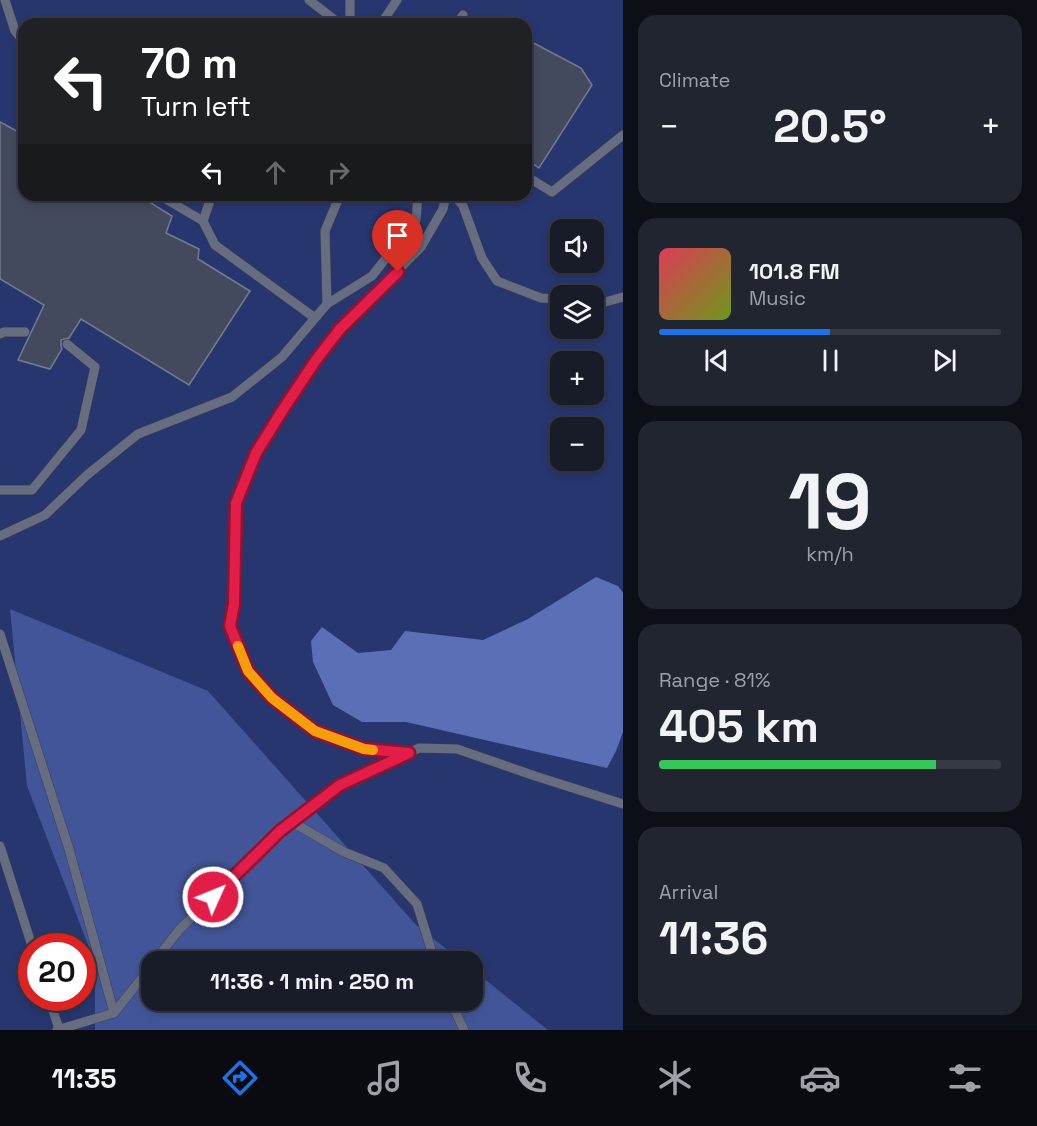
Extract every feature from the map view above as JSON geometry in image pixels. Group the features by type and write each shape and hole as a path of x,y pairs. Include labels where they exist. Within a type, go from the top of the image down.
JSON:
{"lane":[{"path":"5,0 18,35"},
{"path":"309,0 332,18"},
{"path":"350,0 350,18"},
{"path":"385,18 397,0"},
{"path":"532,180 552,192 623,135"},
{"path":"169,201 203,221 215,245 315,318"},
{"path":"203,221 210,201"},
{"path":"327,304 325,231 338,201"},
{"path":"0,536 45,515 87,475 138,434 232,397 282,357 327,304 372,276 416,220 418,201"},
{"path":"409,753 364,749 315,731 272,698 248,671 230,626 234,604 236,503 256,453 316,360 340,329 421,247 443,210 445,201"},
{"path":"459,201 463,206 482,258 497,281 541,298 550,298"},
{"path":"604,302 623,297"},
{"path":"0,334 25,332"},
{"path":"0,490 32,490 81,430 95,367 67,344"},
{"path":"0,634 69,849 114,1013"},
{"path":"162,951 179,930 280,831 340,785 419,748 457,749 535,777 623,804"},
{"path":"292,822 344,852 384,868 417,904 432,951"},
{"path":"0,846 28,933"},
{"path":"53,1011 58,1030 114,1013 141,978"},
{"path":"455,1011 464,1030"}],"shaded area":[{"path":"0,0 623,0 623,1030 0,1030"},
{"path":"596,577 618,586 623,593 623,732 607,768 406,722 362,722 333,705 313,662 311,641 322,627 358,653 391,650 405,631 483,640 528,619"},
{"path":"10,609 208,691 417,926 449,951 141,951 141,1011 483,1011 483,978 548,1030 95,1030 96,933 83,933 27,786"}],"building":[{"path":"532,42 581,68 592,85 539,168 532,163"},
{"path":"0,122 18,132 18,201 148,201 172,216 166,233 199,249 198,259 250,291 189,385 81,319 69,338 61,340 62,349 50,369 18,360 44,305 0,279"}],"slow traffic":[{"path":"238,646 248,671 272,698 315,731 364,749 373,750"}],"route":[{"path":"213,897 280,831 340,785 409,753 364,749 315,731 272,698 248,671 230,626 234,604 236,503 256,453 316,360 340,329 398,272"}]}
